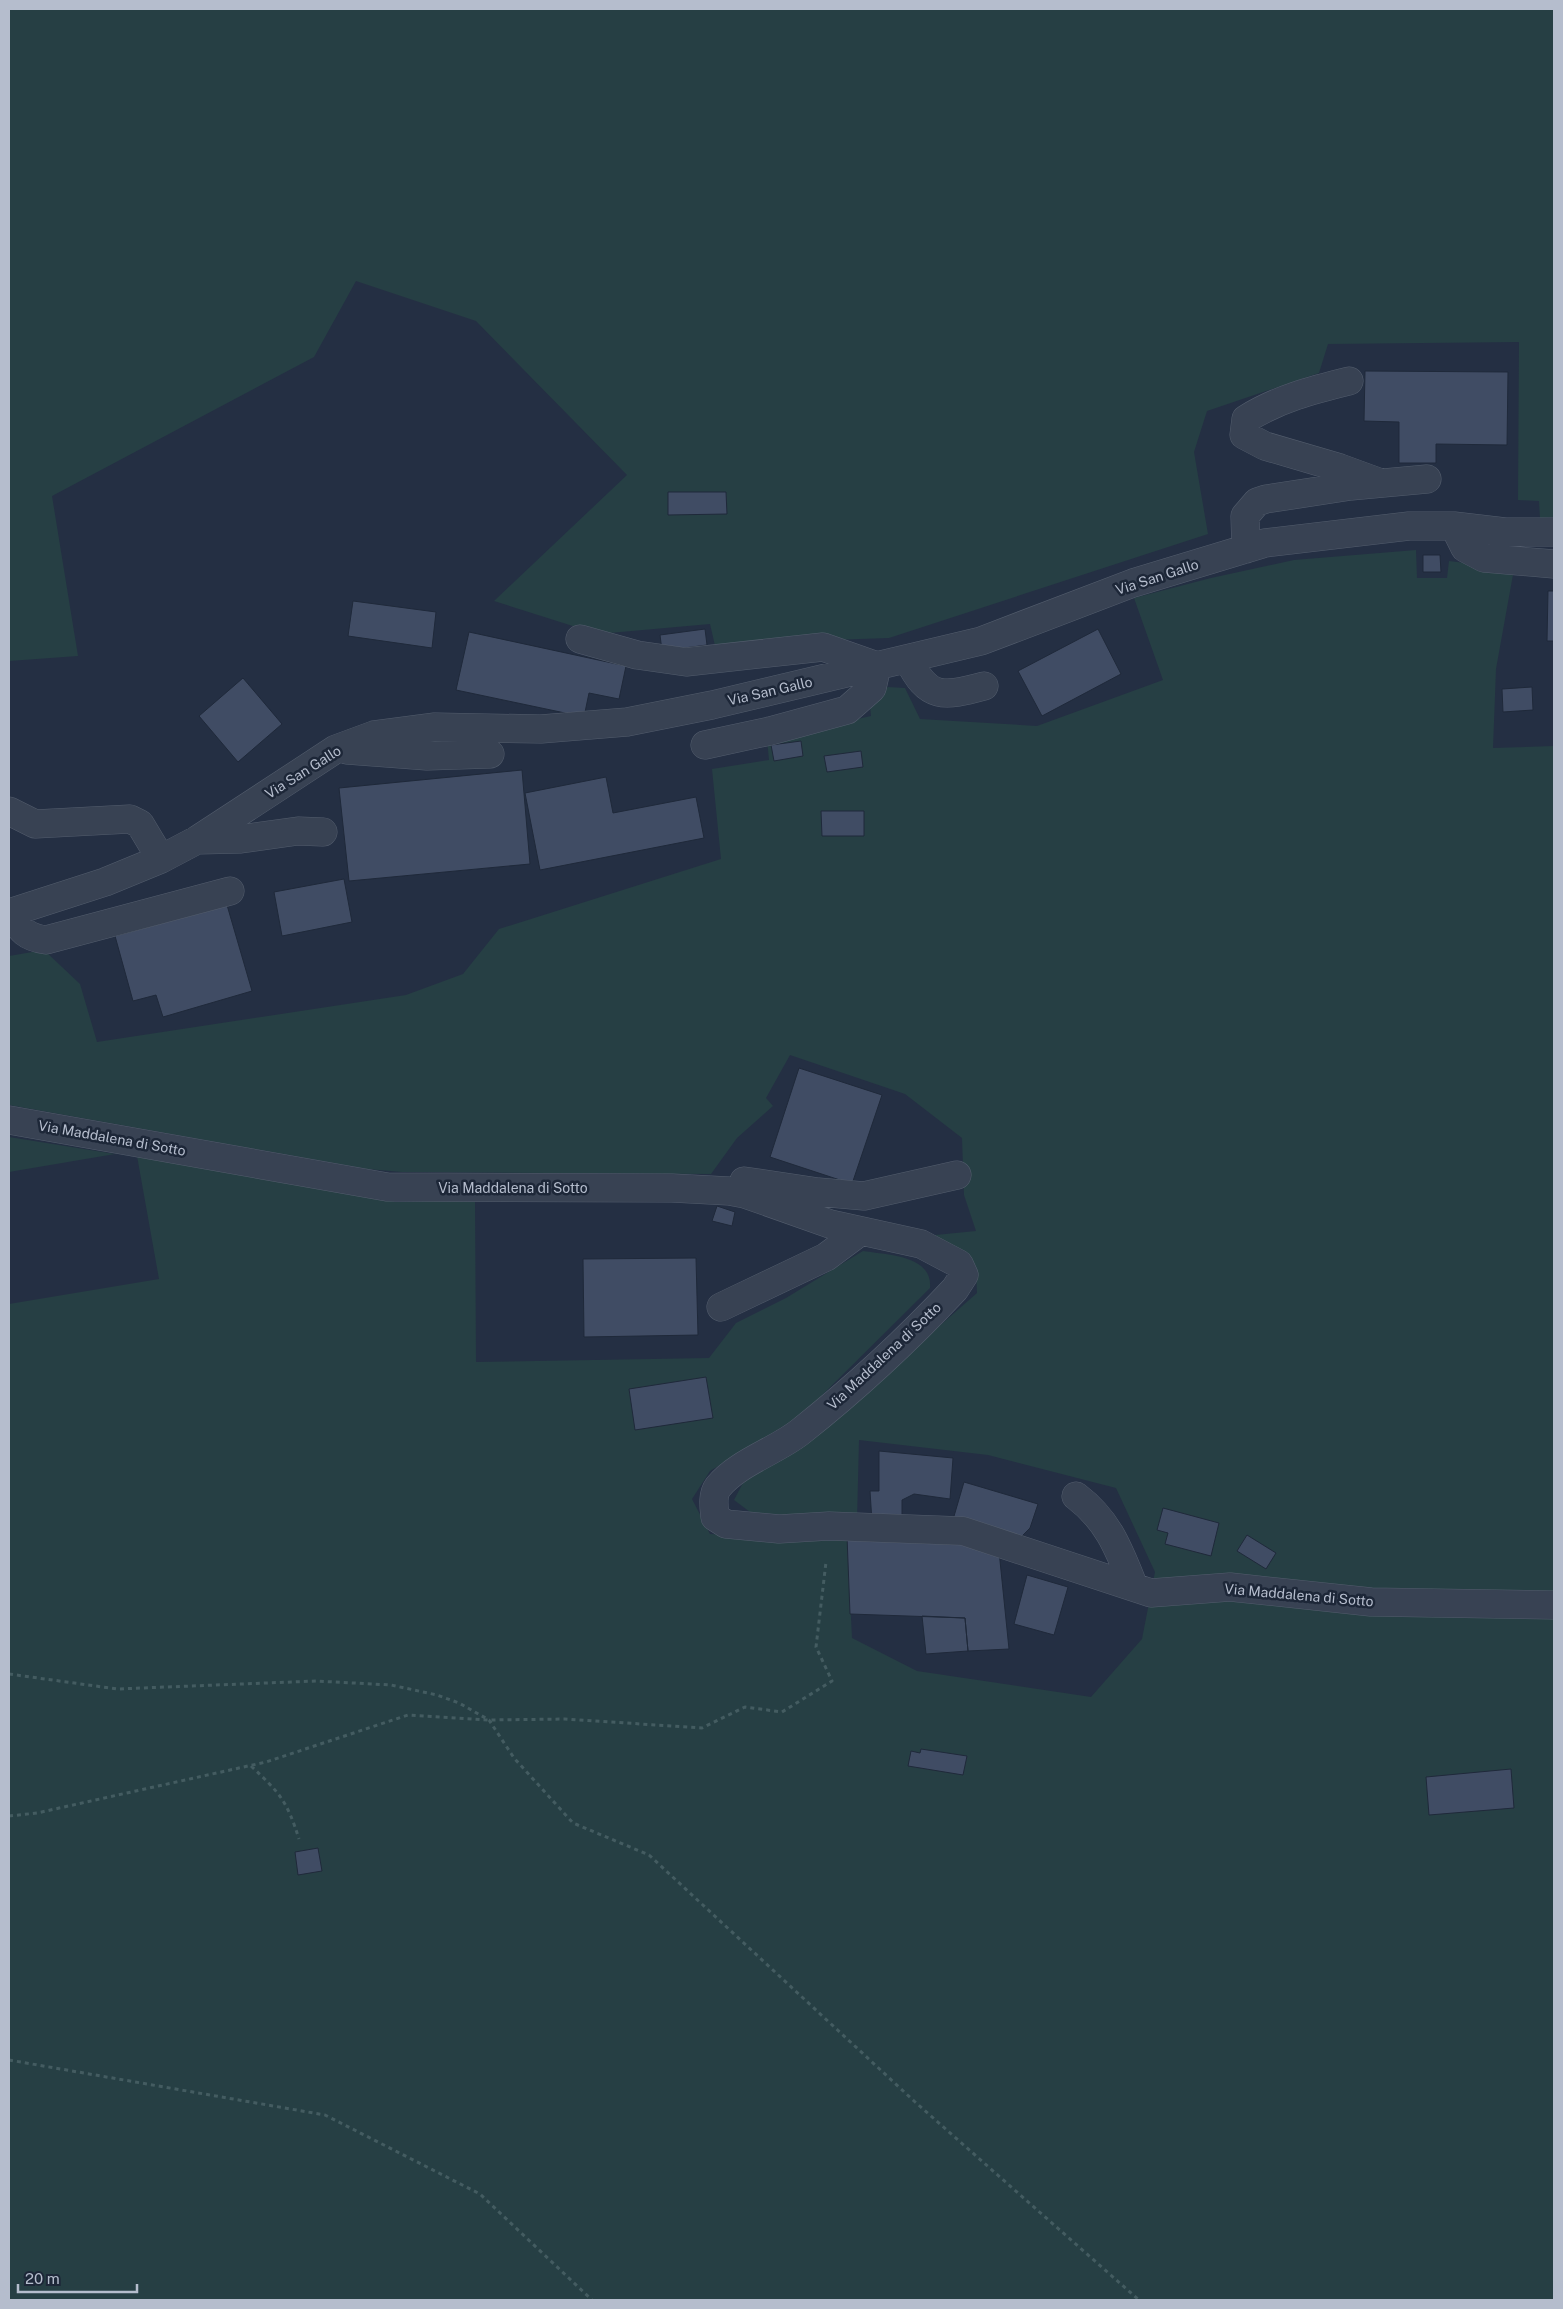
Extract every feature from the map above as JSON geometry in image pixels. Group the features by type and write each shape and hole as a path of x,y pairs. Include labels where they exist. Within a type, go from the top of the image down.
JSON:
{"street":[{"path":"1349,381 1304,393 1267,406 1246,419 1244,435 1265,446 1332,465 1381,483"},
{"path":"1246,548 1245,516 1257,502 1266,499 1381,483 1426,479"},
{"path":"1454,526 1465,548 1484,558 1554,564"},
{"name":"Via San Gallo","path":"10,913 105,882 161,859 197,840 336,749 374,735 435,728 542,729 627,722 712,705 981,641 1133,583 1266,543 1400,528 1454,526 1505,532 1554,532"},
{"path":"580,639 638,656 686,662 823,647 877,666 872,688 847,710 705,745"},
{"path":"908,658 917,678 932,691 956,693 984,686"},
{"path":"336,749 427,756 490,754"},
{"path":"9,811 35,824 130,819 140,824 161,859"},
{"path":"197,840 241,839 298,830 323,832"},
{"path":"10,913 20,929 32,938 46,940 230,891"},
{"name":"Via Maddalena di Sotto","path":"9,1120 387,1187 672,1188 729,1191 745,1194 830,1224 921,1244 959,1264 964,1274 943,1302 874,1368 799,1433 727,1478 716,1489 713,1506 715,1517 726,1524 780,1529 828,1526 963,1531 1151,1593 1230,1587 1371,1602 1554,1605"},
{"path":"729,1191 740,1180 818,1192 864,1196 957,1176"},
{"path":"721,1307 826,1257 861,1231"},
{"path":"1076,1496 1089,1506 1114,1538 1134,1587"}],"path":[{"path":"9,1816 36,1813 251,1766 408,1714 489,1720 565,1719 702,1728 745,1707 782,1712 832,1681 816,1648 821,1614 828,1526"},
{"path":"9,1674 117,1689 316,1681 391,1685 437,1695 458,1703 489,1720 514,1758 572,1823 649,1855 914,2101 1139,2300"},
{"path":"251,1766 279,1792 291,1815 299,1839"},
{"path":"9,2060 325,2115 480,2194 592,2300"}],"green space":[{"path":"9,9 1554,9 1554,517 1540,518 1539,501 1518,500 1519,342 1328,344 1319,373 1207,411 1194,452 1208,534 889,638 771,642 716,650 710,624 598,634 494,601 627,475 476,321 356,281 314,357 52,496 78,656 9,661"},
{"path":"1416,550 1417,578 1447,578 1449,561 1514,569 1496,669 1493,748 1554,746 1554,2300 9,2300 9,1304 159,1279 137,1156 396,1202 475,1200 476,1362 709,1358 736,1323 786,1298 863,1251 907,1259 924,1269 929,1277 930,1288 802,1415 710,1471 692,1499 710,1534 806,1538 847,1536 852,1638 917,1671 1091,1697 1142,1639 1155,1572 1116,1488 988,1455 859,1440 857,1521 750,1512 734,1500 744,1481 813,1437 977,1293 976,1267 959,1251 915,1237 976,1231 964,1195 962,1138 905,1094 790,1055 766,1098 773,1106 737,1138 711,1174 402,1172 367,1169 9,1105 9,956 44,950 80,984 97,1042 406,995 463,974 499,929 721,859 712,769 769,760 767,739 871,716 869,694 888,687 905,688 920,719 1037,726 1163,680 1134,598 1211,578 1294,560"},
{"path":"9,1137 115,1154 9,1172"}],"building":[{"path":"1365,371 1508,372 1507,445 1436,444 1436,463 1399,463 1399,422 1364,421"},
{"path":"668,492 726,492 727,514 668,515"},
{"path":"1423,555 1440,555 1441,572 1423,572"},
{"path":"1548,591 1554,591 1554,641 1547,641"},
{"path":"353,601 436,612 432,648 348,636"},
{"path":"705,629 707,645 662,651 660,635"},
{"path":"1098,629 1121,674 1042,716 1018,671"},
{"path":"469,632 626,666 619,699 589,693 584,717 456,690"},
{"path":"243,678 282,724 238,762 199,716"},
{"path":"1532,687 1533,710 1503,712 1502,689"},
{"path":"801,741 803,756 774,761 771,745"},
{"path":"861,751 863,767 827,772 824,756"},
{"path":"522,770 530,864 349,881 339,788"},
{"path":"606,777 613,813 696,797 704,838 540,870 525,793"},
{"path":"821,811 864,811 864,836 822,836"},
{"path":"344,879 352,922 282,936 274,892"},
{"path":"227,905 252,991 163,1017 156,995 133,1001 115,936"},
{"path":"799,1068 882,1095 852,1184 770,1157"},
{"path":"717,1206 735,1212 732,1226 712,1221"},
{"path":"696,1258 698,1335 584,1337 583,1259"},
{"path":"706,1377 713,1418 635,1430 629,1389"},
{"path":"879,1451 953,1458 950,1499 914,1494 902,1500 902,1523 872,1522 870,1491 879,1491"},
{"path":"964,1482 1038,1504 1030,1528 1016,1542 952,1523"},
{"path":"1163,1508 1219,1523 1211,1556 1165,1544 1168,1533 1157,1530"},
{"path":"1247,1535 1276,1553 1266,1569 1237,1551"},
{"path":"847,1536 954,1538 999,1551 1009,1649 968,1651 965,1618 850,1614"},
{"path":"1027,1575 1068,1587 1054,1635 1014,1624"},
{"path":"922,1616 965,1618 968,1651 926,1654"},
{"path":"921,1749 967,1756 963,1775 908,1766 911,1751 920,1753"},
{"path":"1511,1769 1514,1808 1429,1815 1426,1777"},
{"path":"318,1848 322,1871 298,1875 295,1852"}]}
